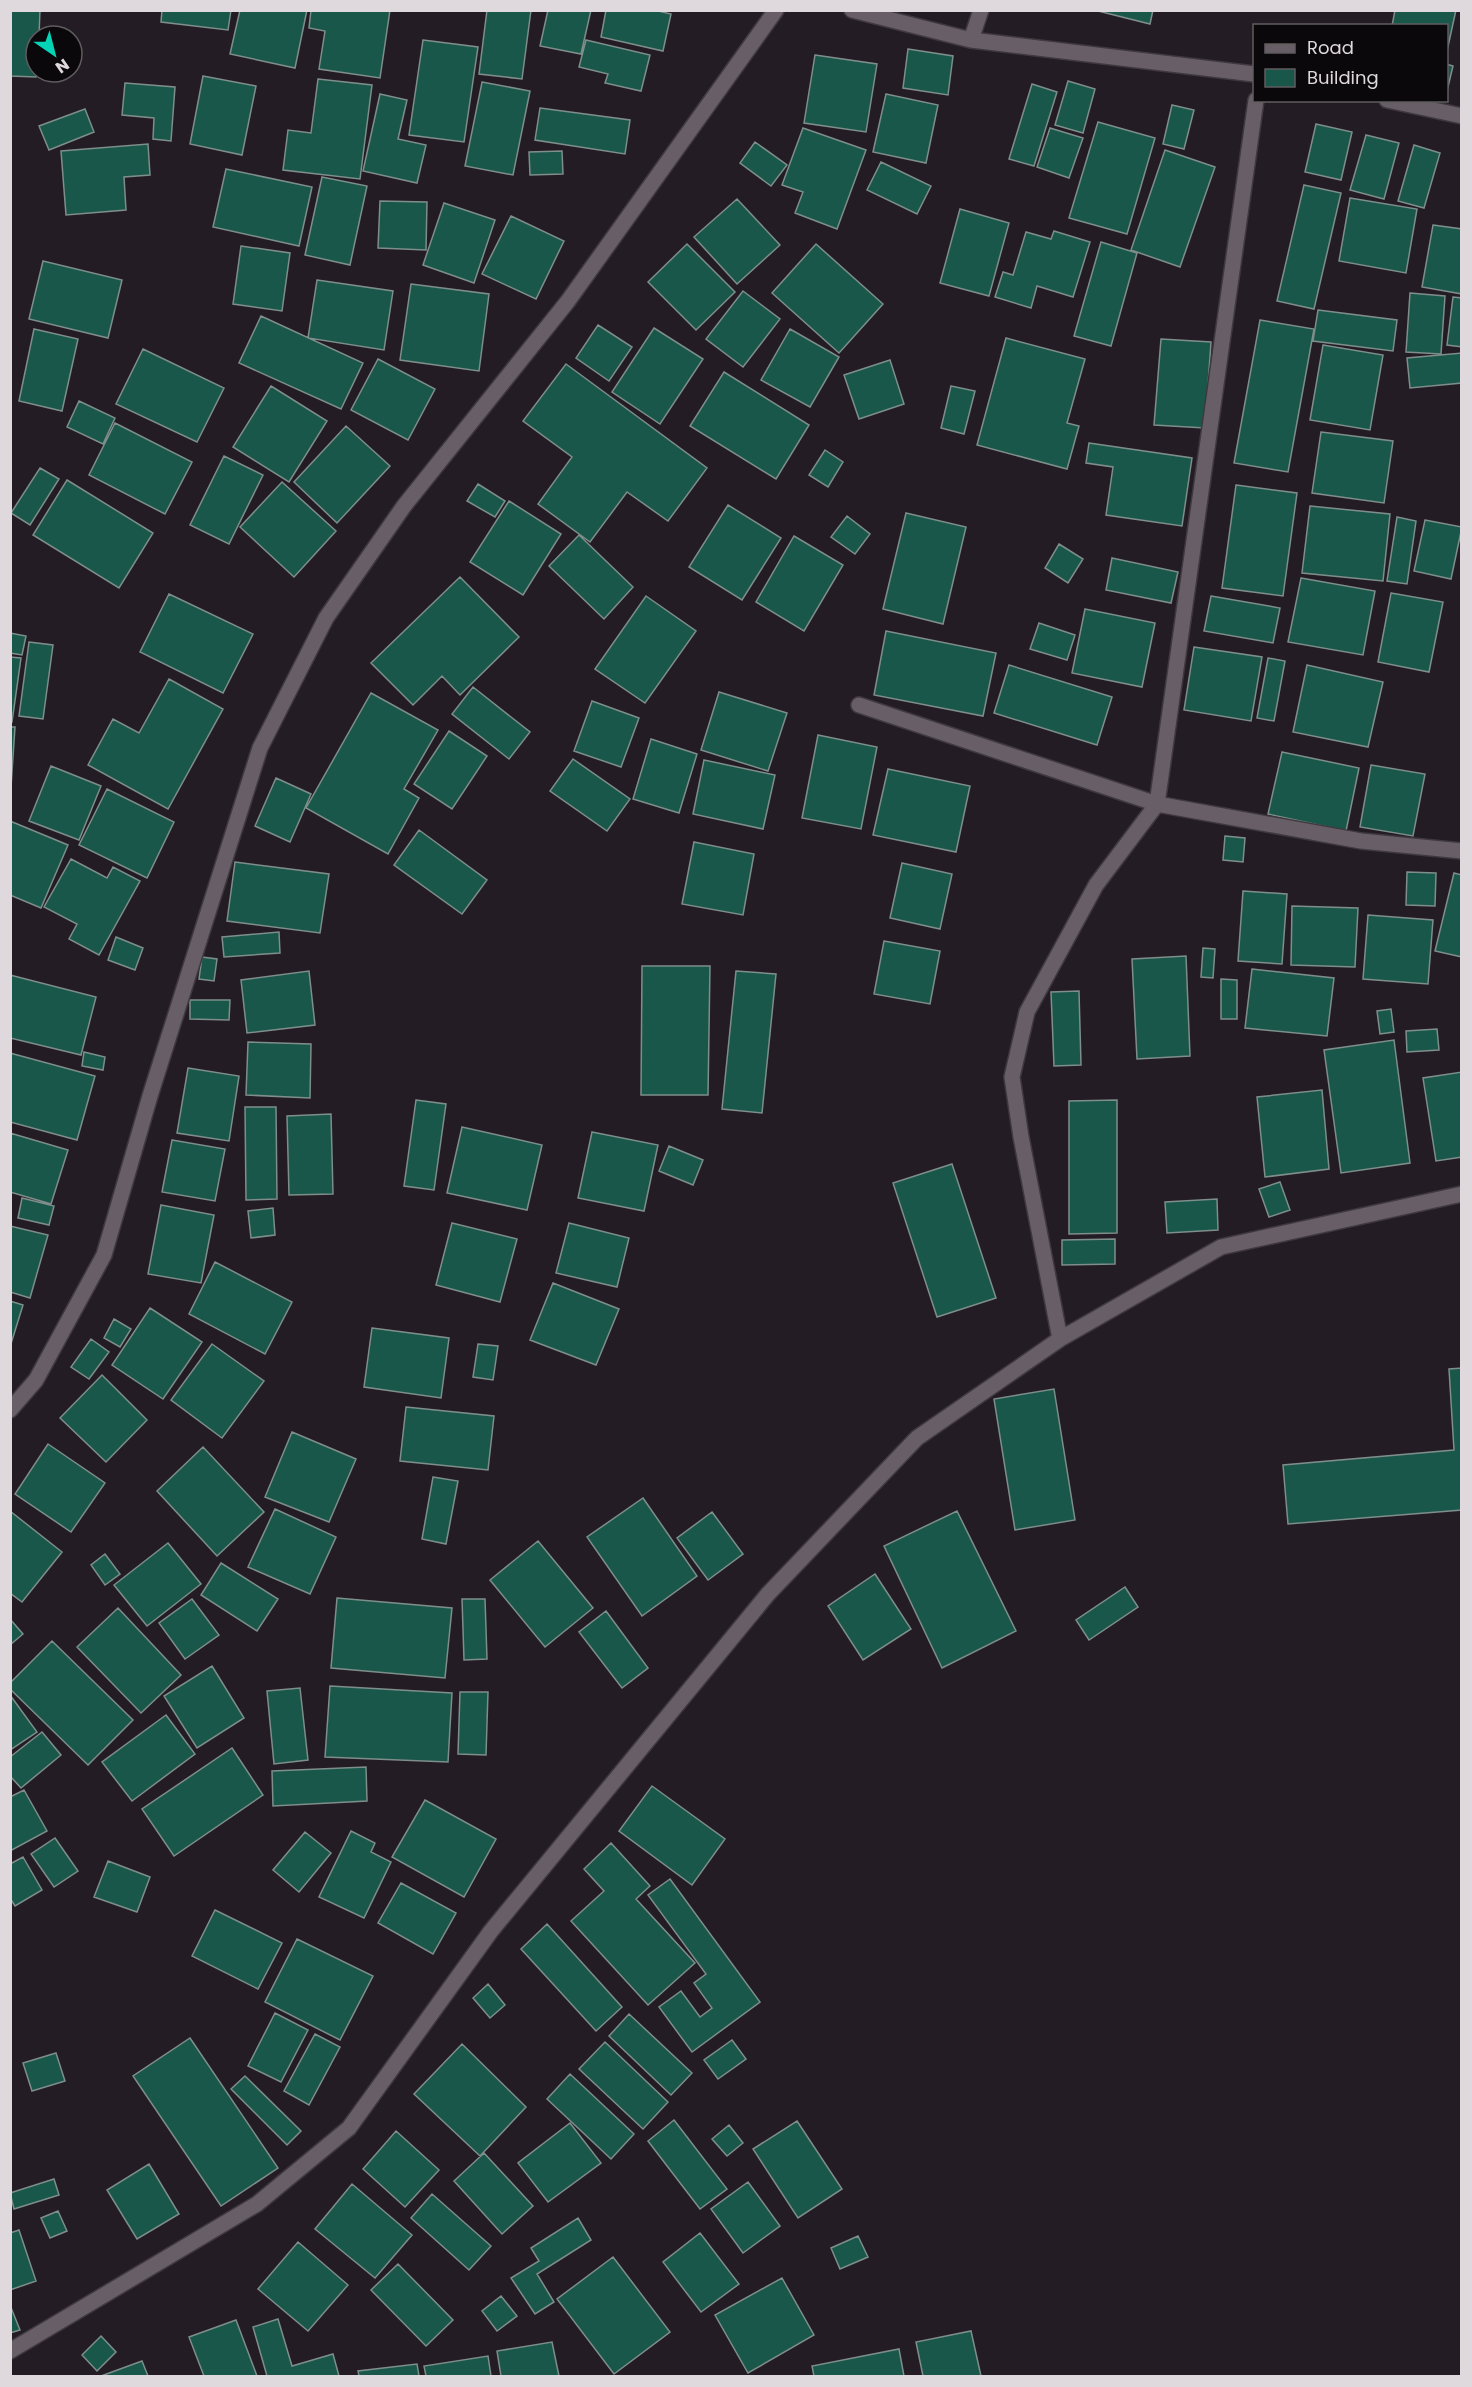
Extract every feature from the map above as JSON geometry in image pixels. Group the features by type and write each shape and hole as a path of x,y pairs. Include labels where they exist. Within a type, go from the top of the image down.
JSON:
{"street":[{"path":"10,1410 36,1380 104,1255 150,1096 260,748 326,618 404,506 568,301 776,10"},
{"path":"852,10 971,40 1253,74"},
{"path":"971,40 981,10"},
{"path":"1060,1339 1021,1137 1012,1077 1027,1012 1096,885 1157,804 1256,102"},
{"path":"1396,102 1461,116"},
{"path":"859,705 1157,804 1361,841 1461,851"},
{"path":"10,2351 257,2204 349,2128 491,1931 768,1594 916,1438 1060,1339 1221,1247 1461,1194"}],"building":[{"path":"10,10 40,10 39,24 24,24 24,77 10,76"},
{"path":"162,10 231,10 228,30 161,22"},
{"path":"240,10 307,10 295,68 230,54"},
{"path":"311,10 390,10 380,78 319,69 325,31 309,28"},
{"path":"487,10 531,10 522,79 479,74"},
{"path":"548,10 591,10 581,54 540,46"},
{"path":"606,10 654,10 671,14 663,51 601,37"},
{"path":"1094,10 1153,10 1150,24"},
{"path":"1395,10 1456,10 1448,46 1448,24 1392,24"},
{"path":"423,40 478,47 464,142 409,135"},
{"path":"586,40 650,55 641,91 605,83 608,74 579,67"},
{"path":"908,49 953,56 948,95 903,88"},
{"path":"815,55 877,64 866,132 804,123"},
{"path":"1448,65 1453,66 1448,87"},
{"path":"203,76 256,86 242,155 190,144"},
{"path":"318,79 372,85 360,179 283,170 288,130 311,133"},
{"path":"1068,81 1095,89 1083,133 1055,125"},
{"path":"482,82 530,91 513,175 465,166"},
{"path":"125,83 175,87 171,141 153,139 154,118 122,115"},
{"path":"1032,84 1057,92 1034,166 1009,159"},
{"path":"380,94 407,100 398,139 426,145 417,183 363,171"},
{"path":"886,94 938,105 926,163 873,152"},
{"path":"1172,105 1194,110 1184,149 1163,144"},
{"path":"540,108 630,120 625,154 535,140"},
{"path":"85,109 94,132 49,150 39,126"},
{"path":"1098,122 1155,138 1127,234 1069,218"},
{"path":"1316,124 1352,132 1341,180 1305,172"},
{"path":"803,128 866,150 837,229 795,213 803,192 782,185"},
{"path":"1050,128 1083,138 1069,178 1037,167"},
{"path":"1366,135 1399,143 1384,199 1350,190"},
{"path":"755,142 787,165 771,186 740,163"},
{"path":"148,144 150,175 124,177 126,210 66,215 61,151"},
{"path":"1414,145 1440,153 1424,208 1398,201"},
{"path":"1165,150 1215,167 1180,267 1131,250"},
{"path":"562,151 563,174 530,175 529,152"},
{"path":"881,162 931,186 917,214 867,190"},
{"path":"226,169 312,187 299,246 213,227"},
{"path":"322,177 367,186 350,265 305,255"},
{"path":"1304,185 1341,193 1314,309 1277,301"},
{"path":"1350,198 1417,209 1406,273 1339,261"},
{"path":"737,199 780,245 737,284 694,237"},
{"path":"380,201 427,202 426,250 378,248"},
{"path":"444,203 495,220 474,283 423,265"},
{"path":"960,209 1009,223 989,296 940,283"},
{"path":"511,216 564,241 536,299 482,274"},
{"path":"1433,225 1462,229 1462,294 1422,287"},
{"path":"1054,231 1090,242 1073,297 1037,286 1031,308 995,297 1003,272 1013,275 1026,232 1051,239"},
{"path":"1101,242 1137,253 1111,346 1074,336"},
{"path":"687,244 735,292 696,330 648,282"},
{"path":"816,244 883,304 839,353 772,293"},
{"path":"241,246 290,253 282,311 233,304"},
{"path":"43,261 122,280 108,338 29,319"},
{"path":"317,280 393,291 384,350 308,338"},
{"path":"411,284 489,294 479,371 400,360"},
{"path":"743,291 780,319 743,367 706,339"},
{"path":"1410,293 1445,296 1441,354 1406,352"},
{"path":"1453,297 1462,298 1462,347 1447,345"},
{"path":"1318,310 1397,320 1393,351 1313,341"},
{"path":"261,316 363,363 341,409 239,363"},
{"path":"1260,320 1314,329 1288,472 1234,463"},
{"path":"598,325 632,347 609,381 576,358"},
{"path":"654,328 703,359 660,424 612,392"},
{"path":"34,329 78,339 62,411 19,401"},
{"path":"790,329 839,357 810,407 761,380"},
{"path":"1006,338 1085,359 1067,423 1079,426 1067,469 977,445"},
{"path":"1161,339 1211,342 1205,428 1154,425"},
{"path":"1323,345 1383,355 1370,430 1310,420"},
{"path":"143,349 224,388 197,442 116,404"},
{"path":"1462,353 1462,383 1410,388 1407,358"},
{"path":"378,359 435,389 408,440 351,410"},
{"path":"890,360 904,404 859,419 844,375"},
{"path":"566,364 707,468 668,521 627,492 590,542 538,504 572,457 523,421"},
{"path":"724,372 809,425 776,479 690,426"},
{"path":"271,386 327,421 289,482 233,447"},
{"path":"951,386 975,391 964,434 941,428"},
{"path":"79,401 115,418 103,444 67,427"},
{"path":"115,423 192,462 165,514 89,475"},
{"path":"346,426 390,466 337,523 294,482"},
{"path":"1321,432 1393,441 1384,503 1312,493"},
{"path":"1089,443 1192,458 1182,526 1106,515 1113,467 1086,463"},
{"path":"825,450 843,462 828,487 809,475"},
{"path":"224,456 263,475 229,544 190,525"},
{"path":"40,468 59,479 30,525 11,513"},
{"path":"67,480 153,533 119,588 33,535"},
{"path":"282,482 336,531 294,577 240,527"},
{"path":"478,484 505,501 495,517 467,501"},
{"path":"1236,485 1297,493 1283,596 1222,588"},
{"path":"509,501 561,534 523,595 470,562"},
{"path":"728,505 781,538 742,600 689,567"},
{"path":"1310,506 1390,514 1383,581 1302,573"},
{"path":"906,513 966,527 943,624 883,609"},
{"path":"847,516 870,534 855,554 831,537"},
{"path":"1397,517 1416,521 1407,584 1387,581"},
{"path":"1425,520 1462,527 1451,579 1414,571"},
{"path":"579,535 633,587 604,619 549,566"},
{"path":"794,536 843,565 804,631 756,602"},
{"path":"1059,544 1083,559 1068,583 1045,568"},
{"path":"1112,558 1178,572 1171,603 1106,590"},
{"path":"460,577 519,637 460,695 442,676 413,705 371,663"},
{"path":"1301,578 1375,591 1363,655 1288,642"},
{"path":"1391,593 1443,602 1429,672 1378,662"},
{"path":"169,594 253,634 223,693 140,652"},
{"path":"646,596 696,631 645,703 595,669"},
{"path":"1211,596 1280,608 1273,643 1204,631"},
{"path":"1085,609 1155,623 1142,687 1072,673"},
{"path":"1039,623 1075,635 1067,660 1030,649"},
{"path":"886,631 996,653 983,716 874,695"},
{"path":"10,633 26,636 22,655 10,653"},
{"path":"29,642 53,645 43,719 19,716"},
{"path":"1194,647 1262,657 1251,721 1184,710"},
{"path":"10,657 21,658 12,722 10,722"},
{"path":"1268,658 1285,661 1274,721 1257,718"},
{"path":"1009,665 1112,697 1097,745 994,713"},
{"path":"1307,665 1383,682 1368,747 1293,732"},
{"path":"169,679 223,709 168,809 88,765 113,719 139,733"},
{"path":"473,687 530,732 509,759 452,714"},
{"path":"719,692 787,713 768,771 701,750"},
{"path":"371,693 438,730 404,789 419,798 388,854 306,808"},
{"path":"592,701 639,718 621,767 574,751"},
{"path":"10,727 15,727 11,787 10,787"},
{"path":"449,731 487,756 452,809 414,784"},
{"path":"818,735 877,747 861,829 802,818"},
{"path":"651,739 697,754 679,813 633,799"},
{"path":"1282,752 1359,768 1346,831 1268,814"},
{"path":"573,759 630,799 607,831 550,791"},
{"path":"704,760 775,775 763,829 693,814"},
{"path":"1371,765 1425,774 1413,836 1360,827"},
{"path":"51,766 101,786 79,840 29,821"},
{"path":"888,769 970,786 956,852 873,835"},
{"path":"276,778 311,794 290,842 255,826"},
{"path":"107,789 174,822 147,878 79,845"},
{"path":"10,821 68,845 41,908 10,895"},
{"path":"419,830 487,880 462,914 394,865"},
{"path":"1225,836 1245,838 1243,862 1223,860"},
{"path":"694,842 754,854 743,915 682,904"},
{"path":"71,859 107,878 113,867 140,881 99,955 69,939 77,924 44,907"},
{"path":"235,862 329,874 320,933 227,921"},
{"path":"902,863 952,874 940,929 890,918"},
{"path":"1407,872 1436,873 1435,906 1406,905"},
{"path":"1454,873 1462,875 1462,957 1435,951"},
{"path":"1243,891 1287,894 1282,964 1238,961"},
{"path":"1292,906 1358,908 1355,967 1291,965"},
{"path":"1368,915 1433,920 1428,984 1363,979"},
{"path":"279,932 280,953 224,957 222,937"},
{"path":"116,937 143,948 135,970 108,960"},
{"path":"884,941 940,951 930,1004 874,994"},
{"path":"1203,948 1215,949 1213,978 1201,977"},
{"path":"1186,956 1190,1056 1137,1059 1132,959"},
{"path":"202,957 217,959 214,981 199,979"},
{"path":"642,966 710,966 708,1095 641,1095"},
{"path":"1252,969 1334,978 1327,1036 1245,1028"},
{"path":"309,971 315,1025 247,1033 241,980"},
{"path":"736,971 776,974 762,1113 722,1109"},
{"path":"10,975 96,997 81,1055 10,1038"},
{"path":"1221,979 1237,980 1237,1019 1221,1019"},
{"path":"1079,991 1081,1065 1054,1066 1051,992"},
{"path":"190,1000 230,1000 229,1020 190,1019"},
{"path":"1391,1009 1394,1032 1380,1034 1377,1011"},
{"path":"1437,1029 1439,1050 1407,1052 1406,1031"},
{"path":"1394,1040 1410,1163 1341,1173 1324,1050"},
{"path":"248,1042 311,1044 310,1098 246,1095"},
{"path":"84,1052 105,1057 103,1070 82,1066"},
{"path":"10,1053 95,1076 77,1140 10,1122"},
{"path":"188,1068 239,1076 229,1141 177,1133"},
{"path":"1462,1072 1462,1157 1436,1161 1423,1078"},
{"path":"1322,1090 1329,1169 1265,1177 1257,1097"},
{"path":"416,1100 446,1104 434,1190 404,1186"},
{"path":"1117,1100 1117,1233 1069,1234 1069,1101"},
{"path":"245,1107 276,1107 277,1199 246,1200"},
{"path":"331,1114 333,1194 289,1195 287,1116"},
{"path":"462,1127 542,1145 527,1210 447,1193"},
{"path":"592,1132 658,1145 644,1211 578,1198"},
{"path":"10,1133 68,1150 51,1204 10,1192"},
{"path":"172,1140 225,1149 215,1201 162,1192"},
{"path":"669,1146 703,1160 693,1185 659,1171"},
{"path":"952,1164 996,1298 937,1317 893,1183"},
{"path":"1280,1182 1290,1210 1269,1217 1259,1189"},
{"path":"22,1198 54,1206 49,1225 18,1218"},
{"path":"1217,1199 1218,1230 1167,1233 1165,1202"},
{"path":"161,1205 214,1215 201,1283 148,1274"},
{"path":"273,1208 275,1235 251,1238 248,1211"},
{"path":"452,1223 517,1239 500,1302 436,1285"},
{"path":"569,1223 629,1238 617,1287 556,1273"},
{"path":"10,1226 48,1235 30,1298 10,1292"},
{"path":"1115,1239 1115,1264 1062,1265 1062,1240"},
{"path":"215,1262 292,1302 265,1354 189,1314"},
{"path":"553,1283 619,1309 596,1365 530,1340"},
{"path":"10,1301 23,1305 10,1347"},
{"path":"150,1308 202,1342 163,1399 112,1365"},
{"path":"114,1319 131,1329 120,1347 104,1338"},
{"path":"372,1328 449,1338 441,1398 364,1387"},
{"path":"91,1339 109,1352 89,1379 71,1367"},
{"path":"212,1344 264,1381 222,1438 171,1400"},
{"path":"478,1344 498,1346 493,1380 473,1377"},
{"path":"1462,1368 1462,1510 1288,1524 1283,1465 1454,1450 1449,1369"},
{"path":"102,1375 147,1420 106,1462 60,1418"},
{"path":"1054,1389 1075,1520 1015,1530 994,1399"},
{"path":"406,1407 494,1416 488,1470 400,1461"},
{"path":"292,1432 356,1459 329,1522 265,1497"},
{"path":"48,1444 105,1483 71,1532 15,1494"},
{"path":"203,1447 264,1512 217,1556 157,1491"},
{"path":"433,1477 458,1481 446,1544 422,1539"},
{"path":"643,1498 697,1576 642,1616 587,1537"},
{"path":"275,1509 336,1537 310,1594 248,1567"},
{"path":"10,1511 62,1552 22,1602 10,1593"},
{"path":"957,1511 1016,1631 942,1668 884,1546"},
{"path":"712,1512 743,1554 708,1580 677,1538"},
{"path":"538,1541 593,1608 545,1647 490,1580"},
{"path":"168,1543 201,1584 147,1626 114,1585"},
{"path":"105,1554 120,1574 105,1585 91,1565"},
{"path":"221,1563 278,1599 257,1631 201,1595"},
{"path":"875,1574 911,1629 863,1660 828,1606"},
{"path":"1125,1587 1138,1607 1089,1640 1076,1620"},
{"path":"337,1598 452,1608 445,1678 331,1668"},
{"path":"192,1599 219,1635 185,1659 159,1623"},
{"path":"462,1599 485,1599 487,1659 464,1660"},
{"path":"118,1608 181,1675 141,1713 77,1647"},
{"path":"606,1611 648,1668 622,1688 579,1632"},
{"path":"10,1619 23,1634 10,1645"},
{"path":"52,1641 133,1720 88,1765 10,1689 10,1683"},
{"path":"212,1666 244,1718 197,1748 164,1696"},
{"path":"330,1686 452,1693 448,1762 325,1757"},
{"path":"300,1688 308,1760 274,1764 267,1691"},
{"path":"460,1692 488,1692 486,1755 458,1754"},
{"path":"10,1695 37,1732 10,1750"},
{"path":"166,1715 195,1754 132,1801 102,1762"},
{"path":"42,1732 61,1755 21,1788 10,1776 10,1757"},
{"path":"232,1748 263,1795 174,1856 142,1809"},
{"path":"366,1767 367,1801 273,1806 272,1771"},
{"path":"652,1786 725,1839 692,1885 619,1831"},
{"path":"24,1790 47,1831 10,1851 10,1797"},
{"path":"425,1800 496,1839 464,1897 392,1857"},
{"path":"351,1831 375,1843 371,1852 391,1862 364,1918 319,1897"},
{"path":"305,1832 331,1853 299,1892 273,1870"},
{"path":"55,1838 78,1871 54,1887 31,1854"},
{"path":"611,1843 650,1886 636,1899 695,1963 648,2005 571,1921 604,1891 584,1869"},
{"path":"23,1857 42,1890 15,1906 10,1898 10,1864"},
{"path":"108,1861 150,1877 137,1912 94,1897"},
{"path":"670,1879 760,2002 692,2052 659,2007 681,1991 700,2017 712,2008 694,1983 706,1974 648,1895"},
{"path":"401,1883 456,1913 433,1954 378,1923"},
{"path":"215,1910 282,1943 258,1989 192,1956"},
{"path":"547,1924 622,2007 596,2031 521,1949"},
{"path":"297,1939 373,1976 340,2040 265,2002"},
{"path":"488,1984 505,2005 490,2018 473,1998"},
{"path":"275,2013 308,2030 281,2082 248,2066"},
{"path":"629,2014 692,2073 671,2095 609,2036"},
{"path":"315,2034 340,2047 309,2105 284,2091"},
{"path":"190,2038 278,2168 221,2206 133,2076"},
{"path":"732,2040 746,2059 718,2079 704,2060"},
{"path":"605,2042 668,2102 643,2129 579,2069"},
{"path":"462,2044 526,2107 480,2156 414,2094"},
{"path":"56,2053 65,2081 32,2091 23,2063"},
{"path":"570,2074 634,2134 611,2159 547,2099"},
{"path":"245,2076 301,2131 287,2145 231,2089"},
{"path":"674,2120 727,2189 700,2209 648,2141"},
{"path":"797,2121 842,2189 798,2218 753,2149"},
{"path":"570,2123 601,2163 548,2202 518,2163"},
{"path":"729,2125 743,2143 727,2156 712,2139"},
{"path":"396,2131 439,2170 405,2207 363,2169"},
{"path":"484,2153 533,2206 502,2234 454,2181"},
{"path":"149,2164 179,2214 137,2239 107,2190"},
{"path":"54,2179 59,2195 14,2209 10,2193"},
{"path":"748,2182 780,2226 743,2253 711,2209"},
{"path":"352,2184 412,2235 375,2278 315,2229"},
{"path":"432,2194 491,2246 469,2270 411,2218"},
{"path":"58,2211 67,2231 50,2238 41,2218"},
{"path":"578,2218 591,2240 537,2274 554,2302 535,2314 511,2278 539,2261 531,2248"},
{"path":"19,2230 36,2281 10,2290 10,2233"},
{"path":"700,2233 739,2284 701,2312 663,2262"},
{"path":"858,2236 868,2257 840,2269 831,2248"},
{"path":"298,2242 348,2285 308,2331 258,2289"},
{"path":"613,2257 670,2332 614,2374 557,2299"},
{"path":"398,2264 453,2320 426,2346 371,2290"},
{"path":"782,2278 814,2335 748,2373 715,2315"},
{"path":"501,2296 517,2316 497,2331 482,2311"},
{"path":"10,2305 20,2330 10,2333"},
{"path":"278,2319 292,2366 333,2354 339,2376 267,2376 253,2327"},
{"path":"236,2320 257,2376 204,2376 189,2337"},
{"path":"971,2331 981,2376 923,2376 916,2342"},
{"path":"101,2336 116,2352 97,2371 82,2355"},
{"path":"552,2342 559,2376 501,2376 497,2351"},
{"path":"899,2349 904,2376 814,2376 812,2366"},
{"path":"488,2356 491,2376 426,2376 424,2366"},
{"path":"142,2361 148,2376 101,2376"},
{"path":"417,2364 419,2376 359,2376 358,2371"}]}
